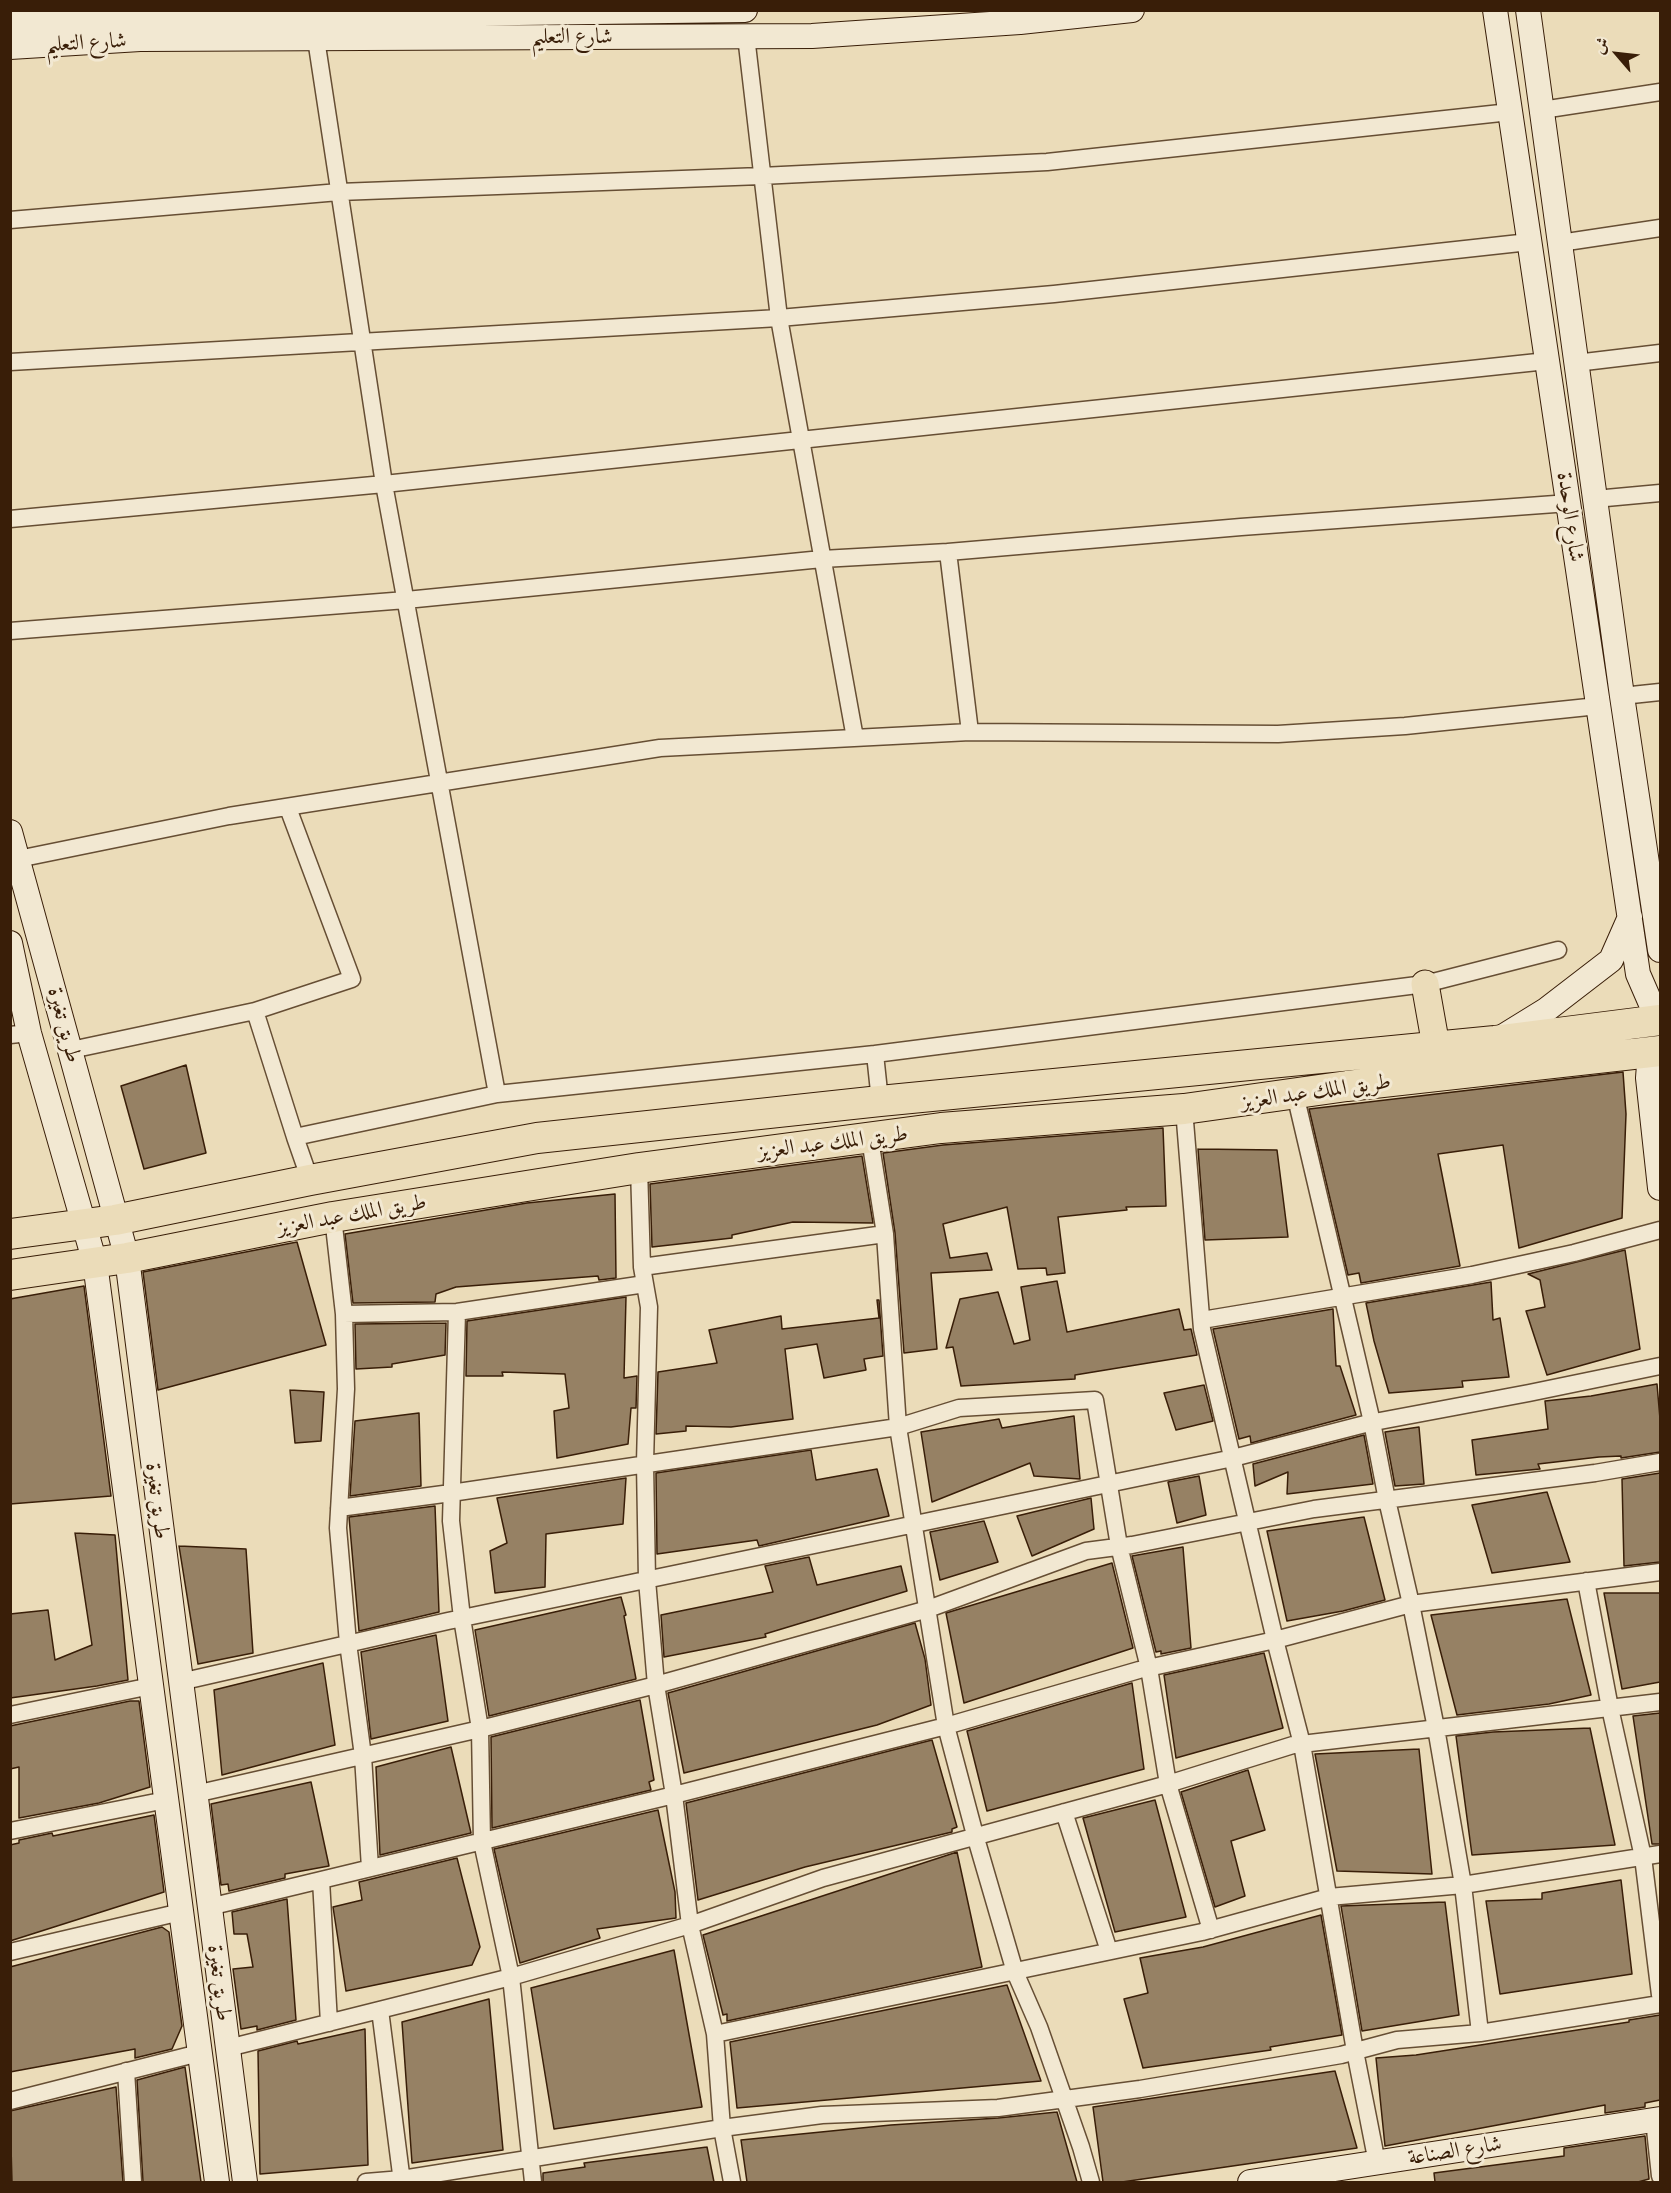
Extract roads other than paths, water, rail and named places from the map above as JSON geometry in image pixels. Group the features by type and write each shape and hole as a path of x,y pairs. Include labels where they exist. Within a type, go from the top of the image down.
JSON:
{"highway":[{"name":"طريق الملك عبد العزيز","path":"10,1234 115,1220 310,1180 537,1138 880,1101 1495,1041 1660,1012"},
{"name":"طريق الملك عبد العزيز","path":"10,1275 127,1258 333,1217 639,1167 941,1128 1184,1109 1295,1094 1657,1056"}],"main road":[{"path":"1425,984 1436,1046"}],"street":[{"name":"شارع التعليم","path":"10,23 138,18 812,36 1020,22 1132,10"},
{"name":"شارع الوحدة","path":"1495,10 1638,974 1660,1012"},
{"path":"1528,10 1622,696 1657,906 1660,950"},
{"name":"شارع التعليم","path":"10,47 140,39 315,22 743,11"},
{"path":"315,22 384,484 497,1094"},
{"path":"746,36 778,318 855,738"},
{"path":"1542,110 1660,92"},
{"path":"10,220 339,192 761,176 1047,162 1510,111"},
{"path":"1560,243 1660,228"},
{"path":"10,362 778,318 1054,294 1529,242"},
{"path":"1576,363 1660,353"},
{"path":"10,519 384,484 1547,361"},
{"path":"1595,499 1660,493"},
{"path":"10,631 406,600 822,559 948,552 1252,526 1569,503"},
{"path":"948,552 970,732"},
{"path":"1622,696 1660,692"},
{"path":"18,859 229,816 660,748 970,732 1278,734 1405,726 1598,706"},
{"path":"71,1050 255,1011 352,979 288,808"},
{"name":"طريق تغيرة","path":"10,832 127,1258 245,2182"},
{"path":"1495,1041 1546,1010 1611,960 1630,917"},
{"name":"طريق تغيرة","path":"10,943 20,1034 84,1223 95,1263 217,2182"},
{"path":"295,1137 497,1094 875,1054 1425,984 1558,950"},
{"path":"255,1011 310,1180"},
{"path":"875,1054 880,1101"},
{"path":"1657,1056 1648,1078 1660,1188"},
{"path":"1295,1094 1372,1422 1436,1728 1463,1885 1480,2033"},
{"path":"1184,1109 1202,1320 1247,1522 1302,1744 1355,2051 1377,2163"},
{"path":"870,1138 885,1234 897,1427 946,1726 1015,1972 1039,2027 1091,2182"},
{"path":"639,1167 642,1267 649,1307 645,1463 647,1580 656,1685 674,1795 690,1925 715,2034 722,2127 732,2182"},
{"path":"333,1217 344,1314 346,1389 338,1528 348,1643 363,1756 370,1868"},
{"path":"1202,1320 1472,1275 1574,1253 1660,1230"},
{"path":"642,1267 885,1234"},
{"path":"344,1314 457,1312 645,1284"},
{"path":"457,1312 451,1521 462,1618 480,1730 482,1842 511,1977 533,2182"},
{"path":"180,1682 462,1618 1233,1458 1372,1422 1660,1366"},
{"path":"339,1508 897,1427 959,1408 1095,1400 1119,1546 1149,1668 1168,1784 1211,1930"},
{"path":"195,1794 480,1730 656,1685 928,1609 1086,1551 1314,1509 1595,1473 1660,1462"},
{"path":"209,1907 674,1795 946,1726 1149,1668 1275,1640 1411,1604 1660,1572"},
{"path":"1586,1581 1610,1708 1643,1857 1660,1995"},
{"path":"10,1715 152,1686"},
{"path":"228,2048 511,1977 690,1925 823,1878 1168,1784 1293,1745 1660,1702"},
{"path":"10,1831 166,1800"},
{"path":"1064,1812 1109,1951"},
{"path":"715,2034 1211,1930 1329,1897 1463,1885 1660,1854"},
{"path":"321,1880 329,2023"},
{"path":"10,1952 181,1912"},
{"path":"366,2182 402,2181 722,2127 822,2115 998,2108 1140,2089 1355,2051 1397,2040 1480,2033 1660,2004"},
{"path":"380,2010 402,2181"},
{"path":"10,2101 199,2053"},
{"path":"126,2071 133,2182"},
{"path":"1657,2120 1660,2176"},
{"name":"شارع الصناعة","path":"1263,2182 1657,2120"}]}
